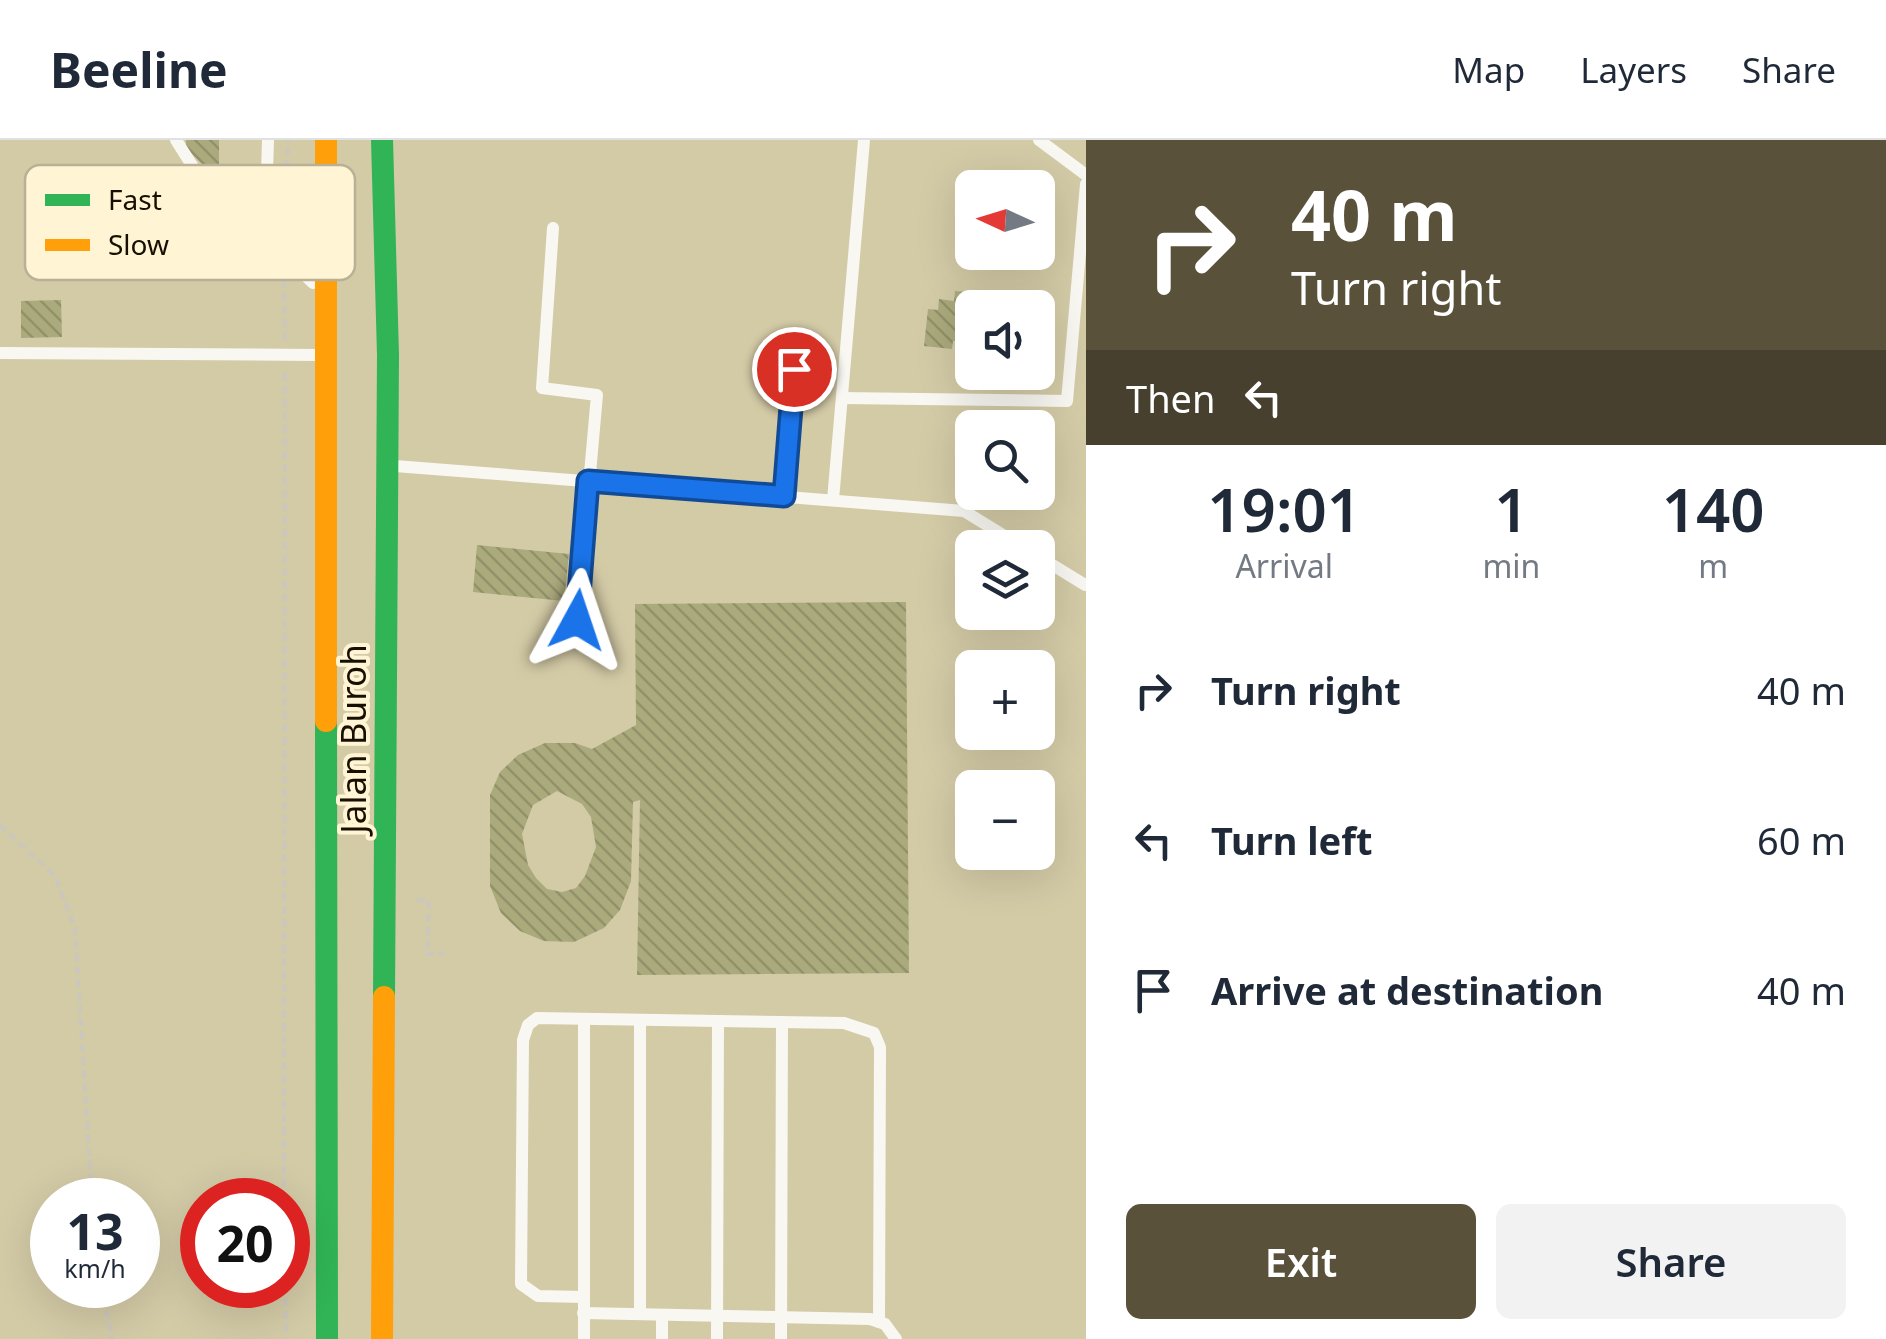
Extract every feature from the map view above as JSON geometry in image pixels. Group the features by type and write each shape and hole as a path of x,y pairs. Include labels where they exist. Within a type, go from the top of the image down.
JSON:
{"highway":[{"name":"Jalan Buroh","path":"382,140 387,466 382,1339"},
{"name":"Jalan Buroh","path":"326,280 327,1339"},
{"path":"383,1221 404,1265 406,1302"},
{"path":"306,1339 327,1238"}],"lane":[{"path":"176,140 191,165"},
{"path":"267,165 268,140"},
{"path":"834,500 864,140"},
{"path":"1039,140 1086,175"},
{"path":"842,398 1067,401 1086,184"},
{"path":"553,228 542,388 598,396 577,620"},
{"path":"311,280 326,295"},
{"path":"0,353 326,355"},
{"path":"784,496 794,369"},
{"path":"387,466 964,510 996,530"},
{"path":"1055,566 1085,585"},
{"path":"584,1297 538,1296 521,1284 523,1040 528,1024 538,1018 864,1026 874,1033 880,1046 879,1322"},
{"path":"584,1019 584,1339"},
{"path":"640,1020 640,1314"},
{"path":"717,1339 718,1022"},
{"path":"782,1022 782,1339"},
{"path":"584,1313 879,1322 896,1339"},
{"path":"662,1315 662,1339"}],"path":[{"path":"287,165 288,140"},
{"path":"284,280 284,1178"},
{"path":"0,825 55,876 74,929 91,1178"},
{"path":"429,900 428,954 444,953"},
{"path":"284,958 292,957"},
{"path":"106,1308 112,1339"},
{"path":"285,1308 286,1339"}],"building":[{"path":"186,140 219,140 219,165 203,165 186,148"},
{"path":"955,291 952,349 924,346 928,309 938,310 939,299 954,301"},
{"path":"61,300 62,337 21,338 21,301"},
{"path":"477,545 569,554 564,601 473,592"},
{"path":"906,602 909,973 637,975 640,800 633,802 631,881 620,910 604,928 574,942 544,941 520,931 501,913 490,886 490,795 500,772 518,755 545,743 575,743 592,749 636,725 635,604","holes":["557,791 582,804 591,817 596,847 585,876 576,888 562,892 547,889 528,865 522,834 533,805"]}],"traffic: fast":[{"path":"382,140 388,355 384,997"},
{"path":"326,721 327,1339"}],"traffic: slow":[{"path":"326,140 326,165"},
{"path":"326,280 326,721"},
{"path":"382,1339 384,997"}],"route":[{"path":"577,620 588,481 784,496 794,369"}]}
